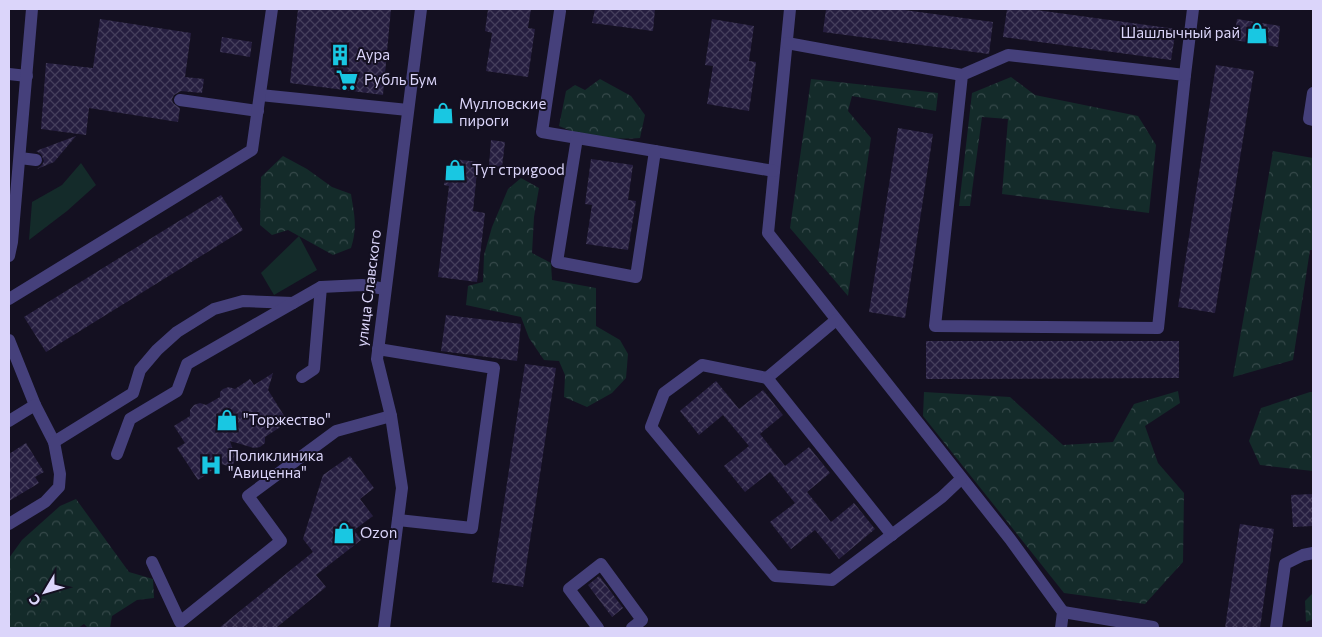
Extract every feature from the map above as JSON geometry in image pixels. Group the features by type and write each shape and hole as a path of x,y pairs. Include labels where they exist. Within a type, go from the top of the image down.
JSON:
{"street":[{"path":"9,256 20,158 32,9"},
{"path":"9,299 252,150 272,9"},
{"name":"улица Славского","path":"384,628 402,488 390,416 377,359 421,9"},
{"path":"790,9 768,233 1010,539 1063,612 1061,628"},
{"path":"962,75 935,326 1158,328 1193,9"},
{"path":"560,11 542,132 774,171"},
{"path":"787,43 962,75 1008,55 1185,75"},
{"path":"9,74 27,76"},
{"path":"1313,93 1309,119 1313,120"},
{"path":"260,95 408,110"},
{"path":"180,100 258,110"},
{"path":"577,138 557,262 636,276 655,151"},
{"path":"20,158 36,160"},
{"path":"117,454 130,419 177,391 187,364 320,287 362,285 385,289"},
{"path":"302,377 314,369 320,287"},
{"path":"54,442 133,393 140,370 157,350 177,332 214,309 243,300 293,303"},
{"path":"767,378 836,320"},
{"path":"9,340 35,405 54,442 60,474 59,487 45,502 9,524"},
{"path":"378,349 494,368 472,528 398,520"},
{"path":"892,535 767,378 702,365 664,393 651,427 775,576 832,580 892,535 942,497 961,478"},
{"path":"9,421 35,405"},
{"path":"152,562 180,622 281,541 248,496 336,431 390,416"},
{"path":"1276,628 1285,564 1302,555 1313,553"},
{"path":"598,628 569,589 602,564 642,620 632,628"},
{"path":"1063,612 1153,628"}],"green space":[{"path":"1011,77 1035,95 1138,116 1156,145 1149,213 1002,194 1008,119 982,117 970,206 959,206 972,93"},
{"path":"600,79 631,96 645,115 640,138 599,137 578,133 559,126 566,91 575,85 585,90"},
{"path":"811,79 938,93 936,111 852,96 848,111 871,138 848,296 790,228"},
{"path":"1273,151 1313,158 1313,250 1310,250 1293,360 1233,377"},
{"path":"283,156 307,169 332,187 351,194 355,227 351,248 333,255 288,230 272,235 260,225 261,177"},
{"path":"81,163 96,185 67,211 29,240 32,202 62,185"},
{"path":"521,178 539,188 534,217 532,253 551,263 552,280 596,288 596,326 620,340 628,354 626,378 612,393 587,407 564,397 565,375 559,361 544,360 529,338 521,317 466,305 468,286 483,282 484,255 492,227 508,189"},
{"path":"299,236 317,270 274,295 261,273"},
{"path":"1178,391 1180,403 1145,426 1158,463 1184,493 1183,562 1145,604 1064,593 923,416 924,392 1010,397 1063,445 1113,442 1134,404"},
{"path":"1313,392 1313,471 1260,465 1249,441 1261,408"},
{"path":"76,499 129,572 153,579 154,598 137,600 112,616 110,628 88,628 84,624 78,628 9,628 9,558 22,540 60,506"},
{"path":"1313,593 1313,619 1306,622 1305,601"}],"building":[{"name":"Аура","path":"298,9 391,9 383,95 290,83"},
{"path":"488,9 531,9 528,28 535,29 528,77 486,71 492,33 485,31"},
{"path":"595,9 655,9 653,31 592,23"},
{"path":"826,9 897,9 993,22 989,54 823,32"},
{"path":"1007,9 1029,9 1176,29 1171,60 1003,37"},
{"path":"100,19 191,33 185,77 204,79 202,93 181,91 174,95 173,103 180,108 178,122 89,108 86,135 41,129 46,63 93,68"},
{"path":"712,19 754,26 749,61 756,62 749,111 707,104 713,66 705,65"},
{"name":"Шашлычный рай","path":"1237,19 1280,26 1278,47 1234,40"},
{"path":"222,37 252,42 250,57 220,52"},
{"path":"1216,65 1254,71 1215,313 1178,307"},
{"path":"898,128 933,134 905,318 869,312"},
{"path":"76,136 54,162 37,169 44,161 41,154 36,151"},
{"path":"491,140 505,142 502,167 489,165"},
{"path":"454,159 478,162 473,211 485,213 477,282 438,277 449,186 444,185 446,170"},
{"path":"591,159 633,165 628,200 636,201 628,250 586,244 592,205 585,204"},
{"path":"221,195 243,230 46,352 24,317"},
{"path":"446,315 521,324 517,361 441,351"},
{"path":"926,341 1179,341 1179,378 926,379"},
{"path":"525,364 556,368 523,587 492,582"},
{"path":"273,373 268,390 288,422 265,437 265,443 260,447 254,448 230,441 236,459 233,464 228,466 221,464 198,480 177,448 185,443 174,426 190,416 190,410 194,405 200,403 206,405 220,397 220,392 223,389 229,387 235,389 250,379 254,385"},
{"path":"716,381 739,409 763,390 783,415 760,434 785,466 809,447 830,473 807,492 831,522 854,503 875,529 839,559 815,530 791,549 770,522 795,503 770,472 745,492 724,466 749,446 723,415 699,435 680,411"},
{"path":"26,443 44,472 35,477 39,483 9,501 9,454"},
{"path":"350,456 374,488 360,499 373,516 354,530 361,540 316,575 326,587 276,628 219,628 313,552 303,539 323,475"},
{"path":"1313,494 1313,526 1293,527 1291,495"},
{"path":"1240,524 1274,529 1260,628 1225,628"},
{"path":"599,576 623,608 612,617 588,585"}],"place":[{"name":"Шашлычный рай","path":"1257,33"},
{"name":"Аура","path":"340,55"},
{"name":"Рубль Бум","path":"347,80"},
{"name":"Мулловские пироги","path":"443,113"},
{"name":"Тут стриgood","path":"455,170"},
{"name":"\"Торжество\"","path":"227,420"},
{"name":"Поликлиника \"Авиценна\"","path":"211,465"},
{"name":"Ozon","path":"344,533"}]}
